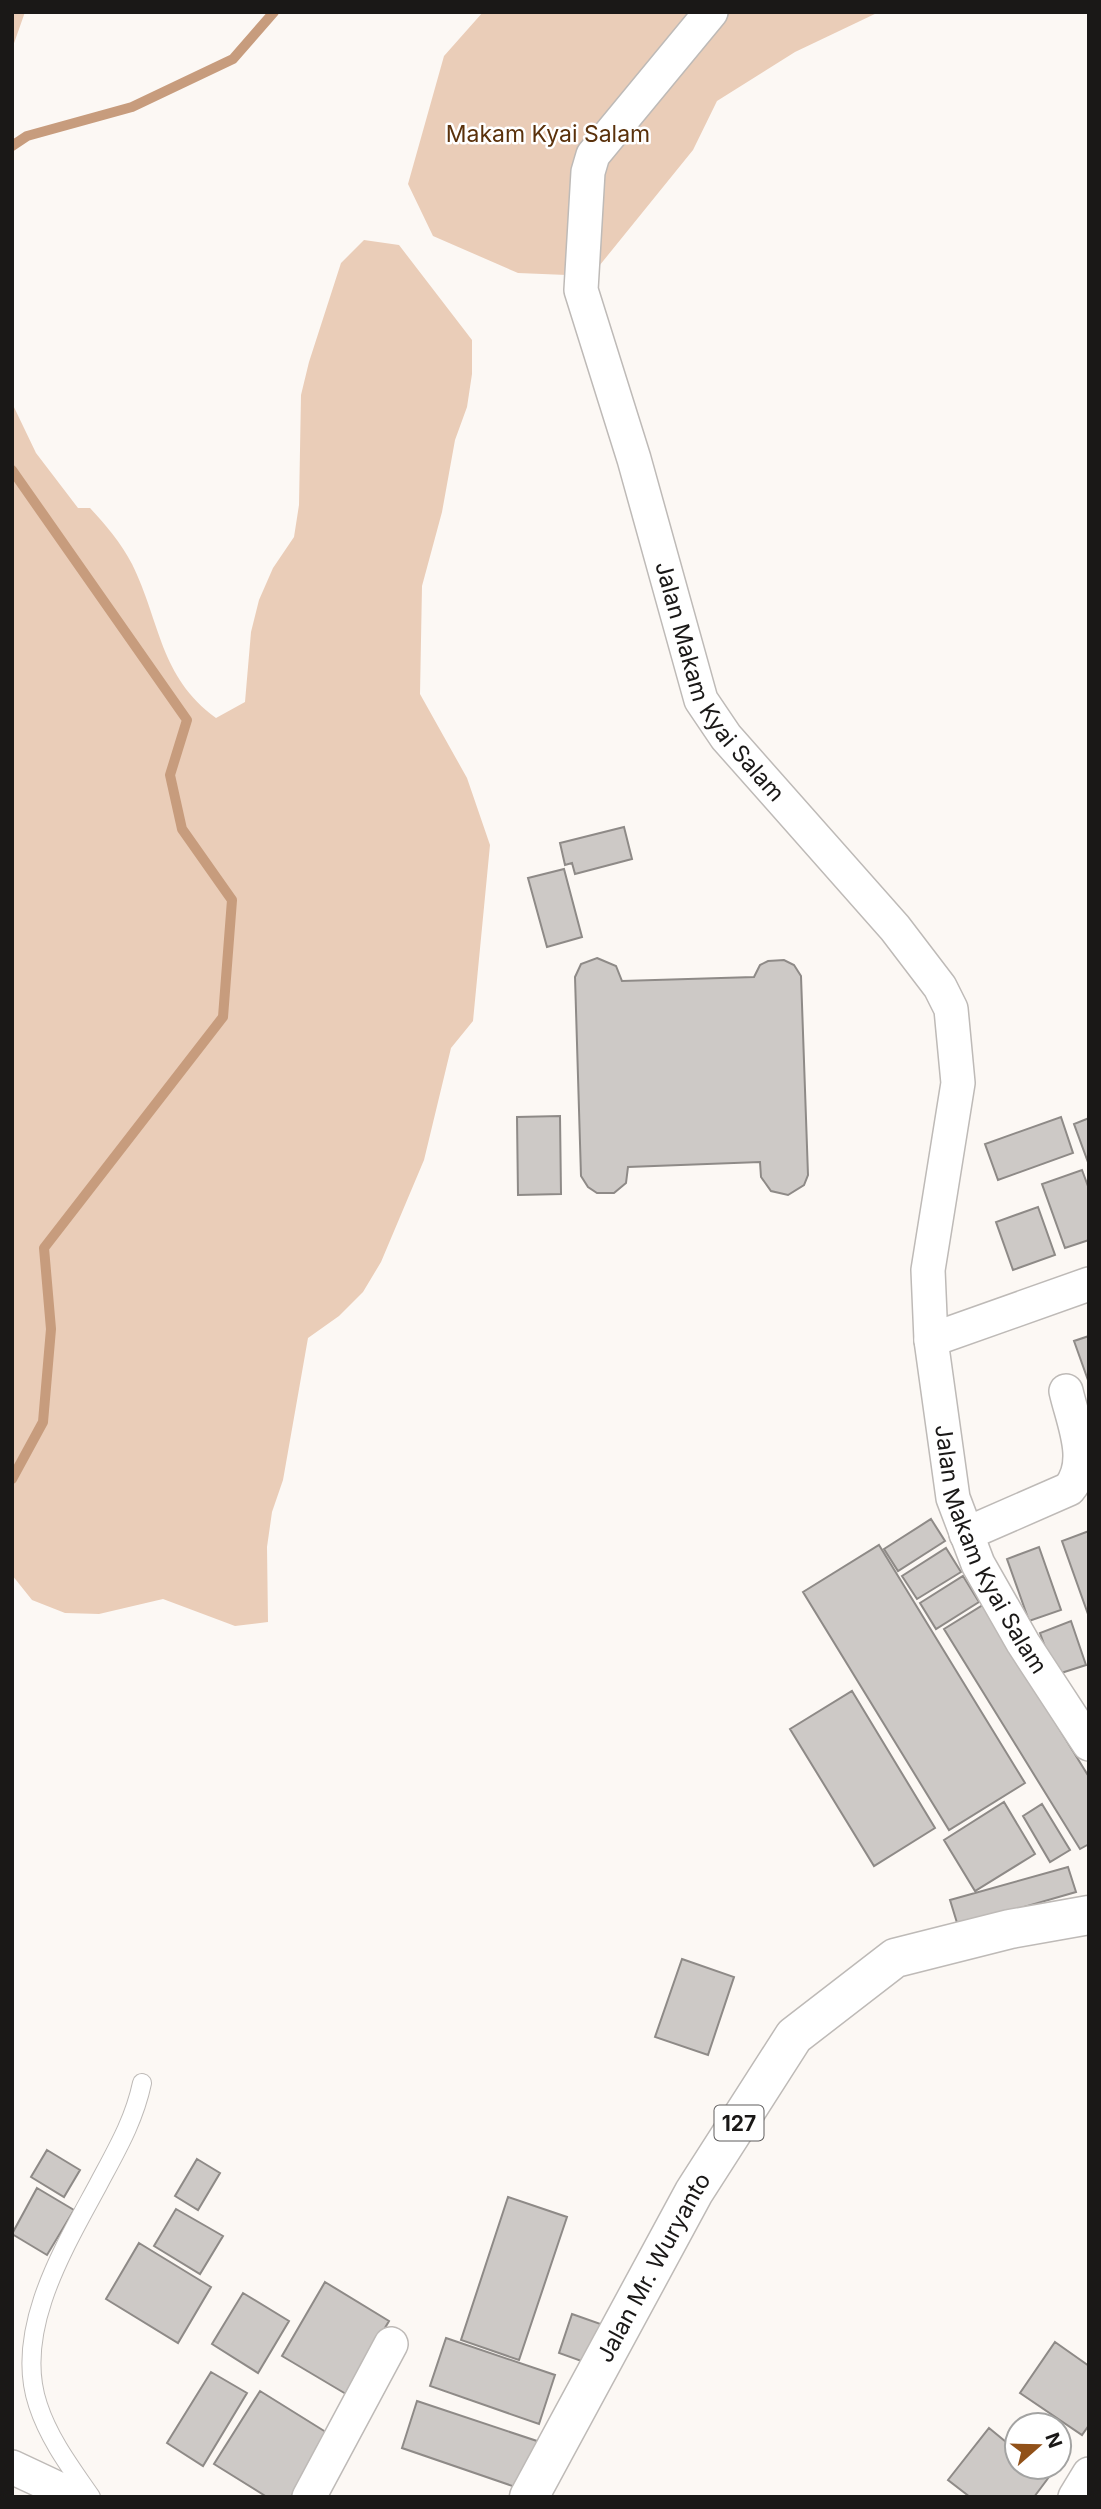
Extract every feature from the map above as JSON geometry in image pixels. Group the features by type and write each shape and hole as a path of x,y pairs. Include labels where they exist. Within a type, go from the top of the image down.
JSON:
{"main road":[{"name":"Jalan Mr. Wuryanto","path":"529,2497 694,2192 794,2036 895,1958 1010,1929 1089,1914"}],"street":[{"name":"Jalan Makam Kyai Salam","path":"711,12 593,155 589,172 581,290 634,459 701,700 726,737 895,928 940,987 951,1009 958,1083 928,1270 931,1339 953,1498 978,1564 1023,1643 1089,1744"},
{"path":"931,1339 1089,1284"},
{"path":"966,1534 1069,1489 1077,1479 1081,1468 1079,1446 1066,1391"},
{"path":"309,2497 391,2344"},
{"path":"12,2467 76,2497"},
{"path":"1075,2497 1089,2474"}],"lane":[{"path":"91,2497 49,2432 37,2403 32,2366 36,2322 46,2292 77,2223 132,2122 142,2083"}],"green space":[{"path":"12,12 25,12 12,49"},
{"name":"Makam Kyai Salam","path":"483,12 879,12 795,52 717,101 693,150 591,276 518,273 433,236 408,184 444,56"},
{"path":"364,240 399,245 472,340 472,374 467,407 455,440 442,512 422,586 420,694 467,778 490,845 473,1021 451,1048 424,1160 381,1262 363,1292 339,1316 308,1338 283,1480 272,1512 267,1547 268,1622 235,1626 163,1599 99,1614 65,1613 32,1600 12,1575 12,403 36,453 78,508 90,508 123,549 142,586 172,666 197,702 216,718 245,702 251,632 259,600 273,568 294,537 299,505 301,395 309,362 341,263"}],"building":[{"path":"624,827 632,859 575,874 572,863 565,865 560,843"},
{"path":"564,869 582,937 547,947 528,878"},
{"path":"597,958 616,966 622,981 754,977 760,965 768,961 784,960 794,965 801,976 808,1175 804,1185 788,1195 771,1191 761,1177 760,1162 628,1167 626,1183 614,1193 597,1193 588,1187 581,1176 575,977 581,964"},
{"path":"560,1116 561,1194 518,1195 517,1117"},
{"path":"1061,1117 1073,1153 998,1180 985,1144"},
{"path":"1089,1118 1089,1165 1074,1124"},
{"path":"1082,1170 1089,1189 1089,1240 1065,1248 1042,1184"},
{"path":"1038,1207 1055,1255 1013,1270 996,1222"},
{"path":"1089,1336 1089,1383 1074,1341"},
{"path":"931,1519 945,1541 898,1571 884,1549"},
{"path":"1089,1531 1089,1617 1062,1541"},
{"path":"879,1545 1025,1783 949,1830 803,1592"},
{"path":"1039,1547 1061,1610 1029,1621 1007,1559"},
{"path":"946,1548 961,1572 917,1599 902,1576"},
{"path":"963,1576 979,1602 936,1629 920,1603"},
{"path":"983,1605 1089,1777 1089,1844 1080,1849 944,1629"},
{"path":"1071,1621 1086,1665 1055,1675 1040,1633"},
{"path":"852,1691 935,1828 874,1866 790,1729"},
{"path":"1004,1802 1035,1854 975,1891 944,1840"},
{"path":"1042,1804 1070,1850 1050,1862 1023,1816"},
{"path":"1068,1867 1076,1892 958,1926 950,1900"},
{"path":"682,1959 734,1977 708,2055 655,2037"},
{"path":"47,2150 80,2170 64,2197 31,2177"},
{"path":"197,2159 220,2173 198,2210 175,2196"},
{"path":"37,2188 74,2210 47,2255 12,2234"},
{"path":"508,2197 567,2217 519,2360 461,2340"},
{"path":"176,2209 223,2236 200,2274 154,2246"},
{"path":"139,2243 211,2287 178,2343 106,2299"},
{"path":"325,2282 389,2321 346,2394 282,2356"},
{"path":"243,2293 289,2321 258,2373 212,2344"},
{"path":"572,2314 612,2328 598,2367 559,2353"},
{"path":"446,2338 555,2375 539,2424 430,2386"},
{"path":"1055,2342 1089,2366 1089,2425 1082,2435 1073,2429 1073,2411 1047,2411 1020,2393"},
{"path":"211,2372 247,2393 203,2466 167,2443"},
{"path":"260,2391 329,2434 291,2497 267,2497 214,2464"},
{"path":"417,2401 540,2442 524,2490 402,2448"},
{"path":"989,2428 1003,2440 1003,2481 1046,2481 1034,2497 970,2497 948,2480"}],"waterway":[{"path":"12,146 27,136 132,107 233,59 274,12"},
{"path":"12,470 187,720 170,775 182,829 232,900 223,1017 44,1248 51,1329 43,1422 12,1479"}]}
